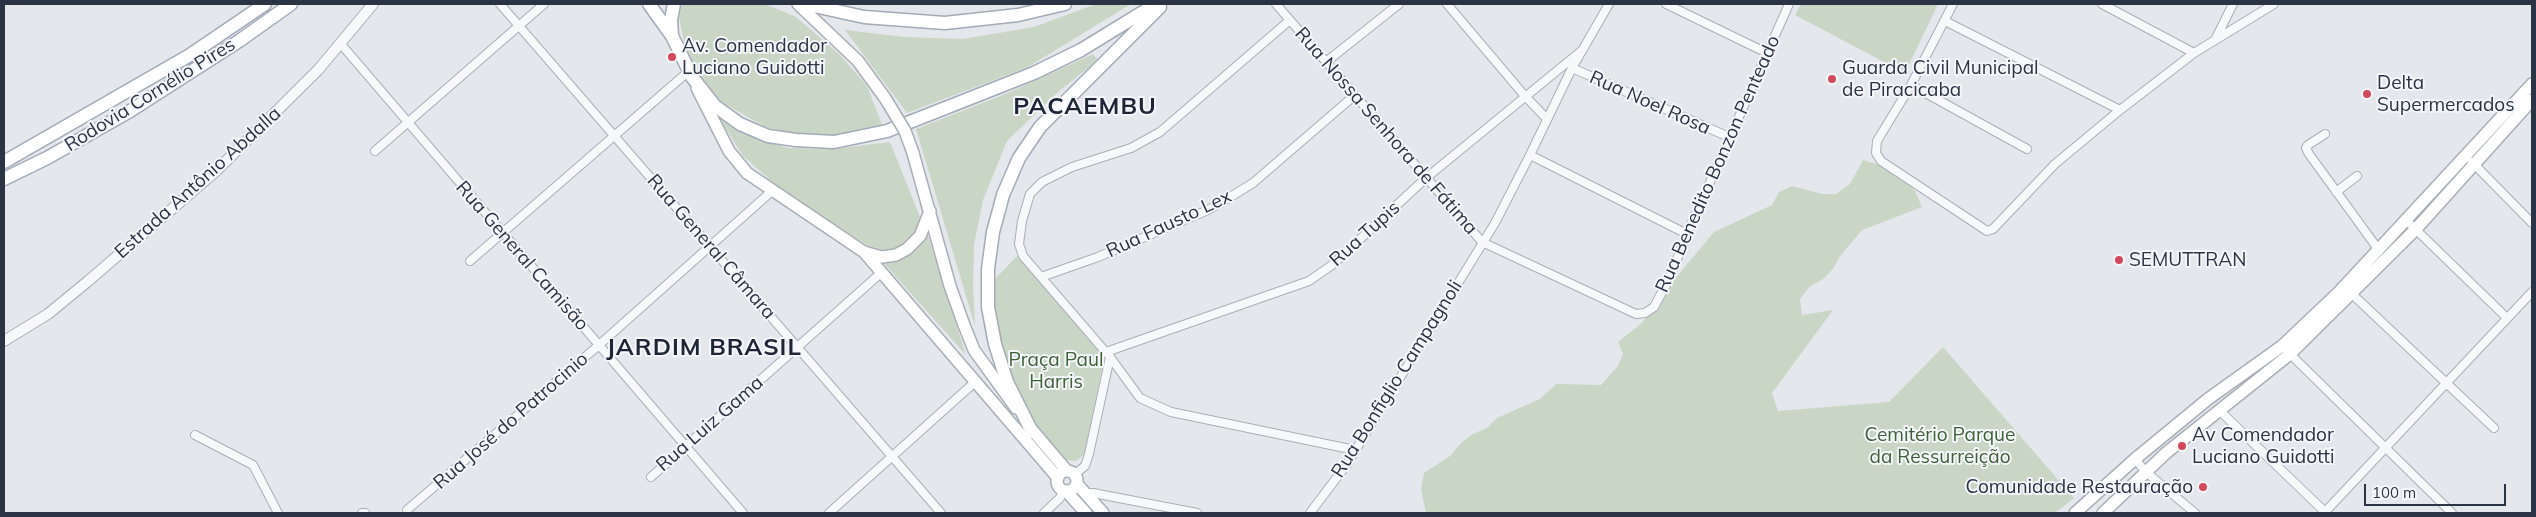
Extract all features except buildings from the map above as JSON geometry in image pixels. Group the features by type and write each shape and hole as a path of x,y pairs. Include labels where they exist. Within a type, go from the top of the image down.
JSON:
{"main road":[{"name":"Rodovia Cornélio Pires","path":"4,162 182,60 264,4"},
{"name":"Rodovia Cornélio Pires","path":"4,179 47,158 130,111 208,61 291,4"},
{"path":"649,4 672,36 729,151 747,173 864,252 975,382 1086,494 1102,513"},
{"path":"672,36 671,20 674,4"},
{"path":"798,4 858,61 885,98 905,131 930,211 950,286 974,350 1032,432 1069,477 1073,489 1065,490"},
{"path":"804,4 864,17 945,22 1018,15 1065,4"},
{"path":"691,74 715,106 740,124 768,136 834,142 887,131 1034,73 1081,50 1156,4"},
{"path":"1032,432 1007,382 995,344 988,306 988,269 993,232 1003,195 1018,158 1040,127 1164,4"},
{"path":"2075,513 2135,459 2208,399 2286,350 2405,219 2532,84"},
{"path":"2103,513 2146,472 2352,294 2416,229 2532,100"},
{"path":"864,252 882,257 896,255 907,249 920,236 930,211"},
{"path":"1065,490 1086,513"}],"street":[{"name":"Estrada Antônio Abdalla","path":"4,341 48,314 215,172 318,70 374,4"},
{"name":"Rua General Câmara","path":"500,4 941,513"},
{"path":"375,151 409,124 544,4"},
{"name":"Rua Nossa Senhora de Fátima","path":"1276,4 1482,242 1636,314"},
{"path":"1326,62 1399,4"},
{"path":"1447,4 1524,95 1547,119"},
{"name":"Rua Bonfiglio Campagnoli","path":"1310,513 1355,450 1495,223 1572,68 1609,4"},
{"path":"1666,4 1767,53"},
{"name":"Rua Benedito Bonzon Penteado","path":"1636,314 1645,313 1654,307 1670,277 1729,137 1789,4"},
{"path":"1953,4 1911,85 1877,141 1876,153 1881,161 1987,232 1993,229 2055,164 2120,110 2194,53 2274,4"},
{"path":"2102,4 2194,53"},
{"path":"2215,41 2233,4"},
{"path":"1290,20 1160,132 1131,148 1072,167 1042,182 1030,194 1022,221 1019,244 1023,256 1108,355 1140,398 1171,412 1355,450"},
{"path":"1945,20 2120,110"},
{"name":"Rua General Camisão","path":"340,43 744,513"},
{"name":"Rua Tupis","path":"1108,355 1309,281 1332,265 1426,178 1524,95 1585,47"},
{"name":"Rua Noel Rosa","path":"1572,68 1729,137"},
{"path":"470,261 691,74"},
{"path":"1911,85 2027,149"},
{"name":"Rua Fausto Lex","path":"1041,277 1098,257 1208,210 1227,199 1253,183 1355,95"},
{"path":"2325,134 2316,138 2306,148 2378,249"},
{"path":"1530,155 1687,234"},
{"path":"2465,155 2532,223"},
{"path":"2336,192 2357,176"},
{"name":"Rua José do Patrocinio","path":"407,510 599,345 772,191"},
{"path":"2405,219 2507,318"},
{"name":"Rua Luiz Gama","path":"650,477 882,272"},
{"path":"2219,410 2324,513 2532,292"},
{"path":"2352,294 2494,428"},
{"path":"2286,350 2452,513"},
{"path":"1069,477 1085,466 1089,454 1108,355"},
{"path":"829,513 975,382"},
{"path":"195,435 253,465 278,513"},
{"path":"2135,459 2146,472 2195,513"},
{"path":"1044,513 1060,498 1065,490"},
{"path":"1086,494 1093,493 1197,513"}],"green space":[{"path":"682,4 765,4 796,17 840,55 867,86 883,127 826,136 791,134 766,127 719,101 698,73 686,50 679,18"},
{"path":"1096,4 1131,4 1028,67 907,113 845,30 904,37 963,39 1034,27"},
{"path":"1801,4 1938,4 1905,73 1795,15"},
{"path":"1093,54 1097,59 1093,64 1058,92 1007,141 983,200 974,245 975,326 916,129 1008,93"},
{"path":"720,119 739,132 787,148 832,149 890,142 920,217 919,228 910,240 898,248 885,250 869,246 785,193 743,156"},
{"name":"Cemitério Parque da Ressurreição","path":"1863,160 1891,169 1915,191 1922,207 1862,230 1840,256 1833,269 1823,279 1809,287 1800,299 1802,315 1833,310 1772,393 1778,411 1889,402 1943,347 2074,498 2055,513 1426,513 1421,489 1424,473 1450,456 1461,443 1473,434 1487,428 1497,418 1540,399 1556,384 1601,385 1618,366 1623,354 1618,342 1642,323 1664,292 1714,232 1772,205 1779,192 1792,186 1822,194 1836,194 1850,184"},
{"path":"927,233 966,355 882,261 912,251 919,246"},
{"name":"Praça Paul Harris","path":"1017,256 1104,357 1086,453 1076,461 1062,460 1034,427 1011,381 995,328 993,281"}],"place":[{"name":"Av. Comendador Luciano Guidotti","path":"672,57"},
{"name":"Guarda Civil Municipal de Piracicaba","path":"1832,79"},
{"name":"Delta Supermercados","path":"2367,94"},
{"name":"SEMUTTRAN","path":"2119,260"},
{"name":"Av Comendador Luciano Guidotti","path":"2182,446"},
{"name":"Comunidade Restauração","path":"2203,487"}],"district":[{"name":"PACAEMBU","path":"1085,107"},
{"name":"JARDIM BRASIL","path":"704,348"}]}
